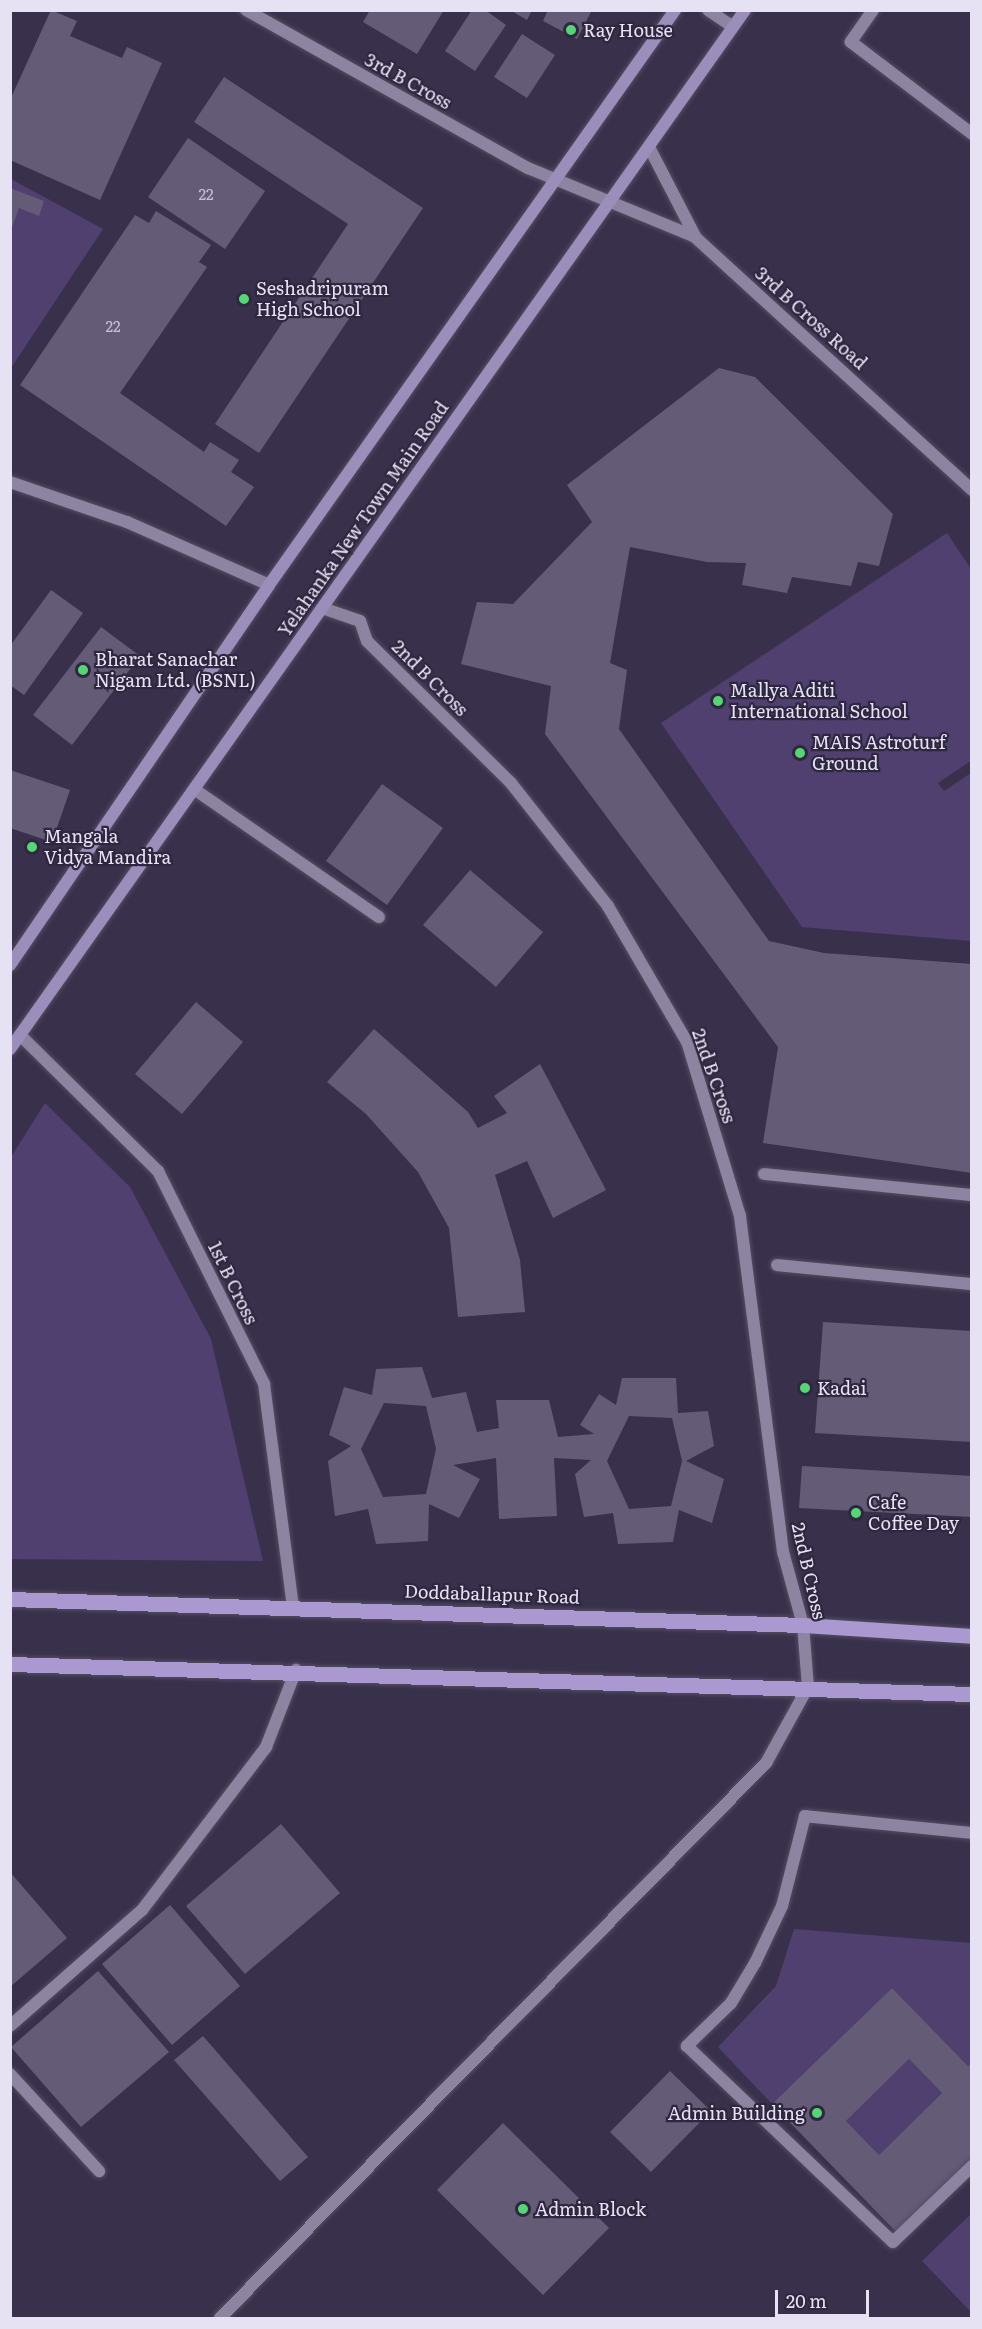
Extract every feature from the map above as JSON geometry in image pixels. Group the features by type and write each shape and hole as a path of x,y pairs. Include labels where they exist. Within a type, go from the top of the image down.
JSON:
{"main road":[{"path":"10,965 269,585 675,10"},
{"name":"Yelahanka New Town Main Road","path":"10,1049 745,10"},
{"name":"Doddaballapur Road","path":"10,1599 293,1606 803,1625 972,1636"},
{"path":"10,1664 296,1670 972,1694"}],"street":[{"name":"3rd B Cross","path":"246,10 554,179 608,204"},
{"path":"708,10 733,27"},
{"path":"873,10 851,42 972,134"},
{"path":"649,147 695,237"},
{"name":"3rd B Cross Road","path":"608,204 695,237 972,490"},
{"path":"10,482 127,522 269,585"},
{"name":"2nd B Cross","path":"322,608 360,621 367,641 511,783 608,906 687,1042 740,1216 783,1552 803,1625 808,1687"},
{"path":"194,789 379,917"},
{"name":"1st B Cross","path":"20,1035 158,1171 264,1384 293,1606"},
{"path":"764,1174 972,1195"},
{"path":"777,1265 972,1284"},
{"path":"10,2026 142,1910 266,1748 296,1670"},
{"path":"220,2319 766,1763 808,1687"},
{"path":"972,1833 805,1816 783,1906 756,1962 731,2003 687,2046 893,2242 972,2166"},
{"path":"10,2074 99,2171"}],"shaded area":[{"path":"11,179 103,229 11,368"},
{"name":"MAIS Astroturf Ground","path":"947,533 971,569 972,760 938,783 944,791 971,773 971,941 802,927 661,723"},
{"path":"45,1103 130,1187 211,1339 263,1561 11,1559 11,1157"},
{"path":"794,1929 971,1943 972,2063 968,2066 892,1988 772,2104 718,2047 776,1986"},
{"path":"909,2059 942,2093 879,2155 846,2121"},
{"path":"971,2214 971,2312 922,2261"}],"building":[{"path":"51,10 77,21 70,36 122,58 127,47 162,63 100,200 10,160 10,100"},
{"path":"370,10 444,10 417,54 363,22"},
{"path":"472,10 485,10 506,25 475,71 445,51"},
{"path":"510,10 532,10 527,20"},
{"name":"Ray House","path":"548,10 592,10 577,39 543,21"},
{"path":"522,34 555,55 527,98 494,77"},
{"path":"224,77 423,208 259,453 215,424 348,224 194,122"},
{"path":"188,138 265,191 225,249 148,197"},
{"path":"10,188 44,201 39,216 19,208 11,230"},
{"path":"156,211 211,245 199,262 207,267 120,393 204,452 210,442 239,460 231,472 254,487 226,526 20,385 135,215 149,223"},
{"path":"719,368 755,377 893,514 879,566 858,562 851,586 792,577 787,593 742,585 746,563 707,562 630,547 610,663 627,670 619,729 769,941 824,953 972,964 972,1173 763,1143 778,1047 545,734 551,686 461,664 477,602 513,604 592,522 567,485"},
{"path":"51,590 83,613 24,695 10,685 10,646"},
{"path":"101,627 140,656 72,745 33,715"},
{"path":"10,770 70,790 52,842 10,828"},
{"path":"382,784 443,828 387,905 326,861"},
{"path":"470,870 543,932 496,987 423,925"},
{"path":"196,1002 243,1042 182,1114 135,1074"},
{"path":"374,1029 468,1112 478,1128 507,1113 494,1096 540,1064 606,1190 553,1218 527,1161 495,1175 520,1260 525,1312 458,1317 449,1228 418,1172 366,1114 327,1082"},
{"path":"823,1322 972,1331 972,1442 815,1433"},
{"path":"422,1367 432,1398 466,1392 477,1432 499,1428 496,1400 549,1400 558,1437 594,1434 580,1425 599,1394 616,1405 622,1378 676,1378 678,1413 708,1411 714,1446 686,1461 724,1479 712,1523 679,1510 673,1542 618,1544 613,1513 584,1517 575,1474 591,1460 554,1458 557,1516 499,1519 496,1458 453,1465 480,1479 459,1518 429,1504 428,1541 376,1544 368,1509 335,1516 328,1461 351,1446 329,1435 344,1387 372,1395 376,1369","holes":["384,1403 426,1406 436,1449 426,1494 383,1497 361,1449","629,1416 672,1418 682,1461 671,1506 629,1509 607,1461"]},
{"path":"802,1466 972,1476 972,1517 799,1508"},
{"path":"281,1824 340,1893 245,1974 186,1906"},
{"path":"10,1872 67,1938 10,1987"},
{"path":"170,1905 240,1986 172,2045 102,1964"},
{"path":"98,1971 169,2052 81,2127 11,2047"},
{"name":"Admin Building","path":"892,1988 968,2066 972,2063 972,2161 897,2233 772,2104","holes":["909,2059 942,2093 879,2155 846,2121"]},
{"path":"203,2036 308,2157 280,2181 174,2060"},
{"path":"670,2071 711,2111 651,2172 610,2132"},
{"name":"Admin Block","path":"503,2123 609,2228 543,2295 437,2190"}],"place":[{"name":"Ray House","path":"571,30"},
{"name":"Seshadripuram High School","path":"244,299"},
{"name":"Bharat Sanachar Nigam Ltd. (BSNL)","path":"83,670"},
{"name":"Mallya Aditi International School","path":"718,701"},
{"name":"MAIS Astroturf Ground","path":"800,753"},
{"name":"Mangala Vidya Mandira","path":"32,847"},
{"name":"Kadai","path":"805,1388"},
{"name":"Cafe Coffee Day","path":"856,1513"},
{"name":"Admin Building","path":"817,2113"},
{"name":"Admin Block","path":"523,2209"}]}
